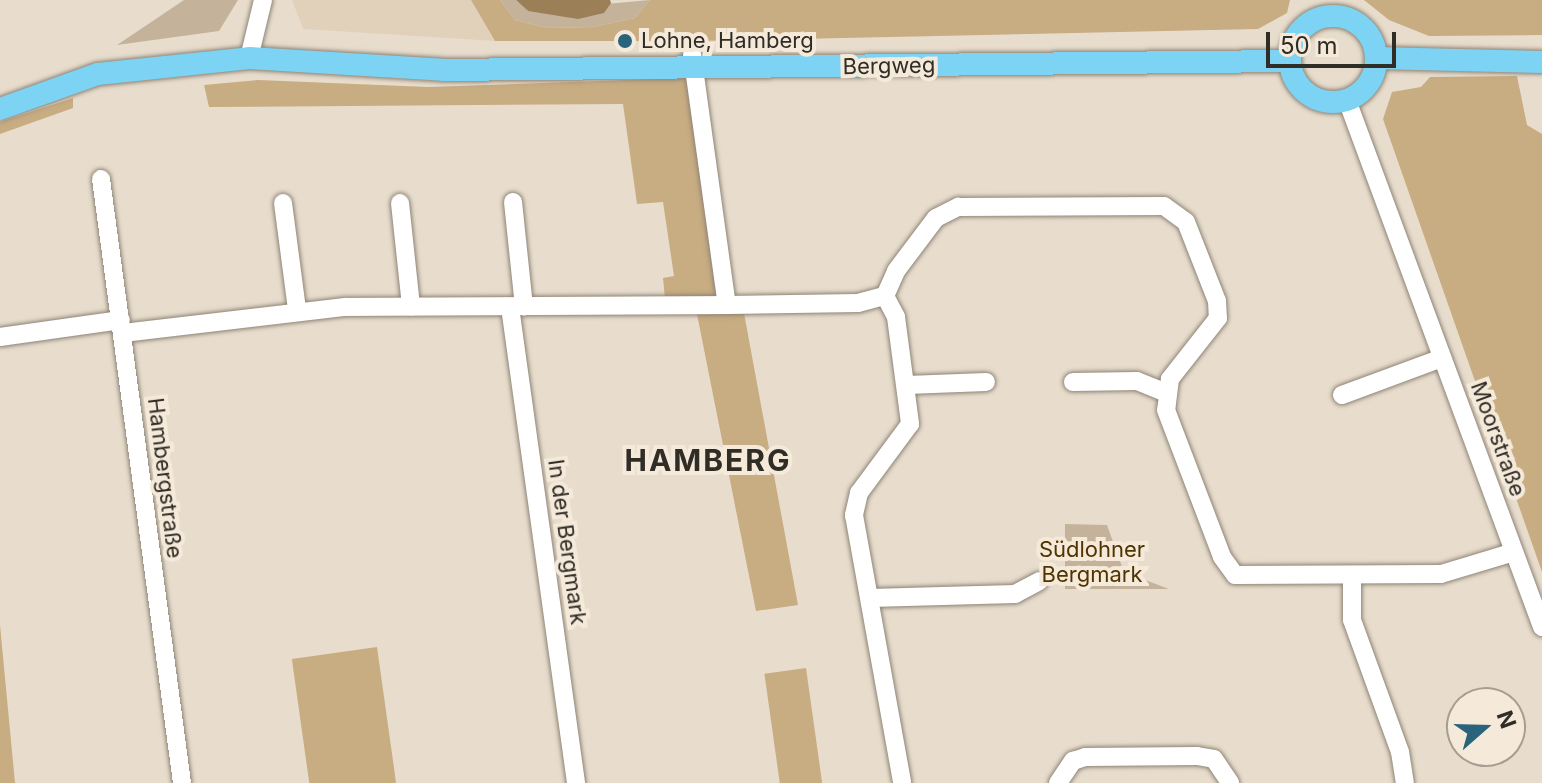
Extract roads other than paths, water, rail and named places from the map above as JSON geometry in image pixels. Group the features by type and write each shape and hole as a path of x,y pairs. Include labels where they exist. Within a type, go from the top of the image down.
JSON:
{"main road":[{"path":"1316,9 1356,22 1373,43 1376,58 1367,86 1347,100 1322,101 1303,91 1289,61 1299,31 1316,9"},
{"name":"Bergweg","path":"0,109 98,74 249,58 443,70 692,61 1289,61"},
{"path":"1376,58 1542,62"}],"street":[{"path":"249,58 263,0"},
{"path":"692,61 727,305"},
{"name":"Moorstraße","path":"1347,100 1542,627"},
{"name":"Hambergstraße","path":"101,179 182,783"},
{"name":"In der Bergmark","path":"513,202 517,307 576,783"},
{"path":"283,203 297,310"},
{"path":"400,203 411,306"},
{"path":"885,296 896,271 945,210 1164,206 1186,222 1217,301 1218,318 1164,392"},
{"path":"0,337 297,310 411,306 858,303 885,296"},
{"path":"885,296 896,317 911,413 906,436 854,503 902,783"},
{"path":"1342,395 1442,358"},
{"path":"1073,382 1137,381 1164,392 1222,557 1235,575 1441,574 1514,552"},
{"path":"907,385 986,382"},
{"path":"1352,576 1352,620 1406,782"},
{"path":"870,598 1015,594 1039,581"},
{"path":"1058,783 1073,761 1085,757 1197,756 1214,759 1230,783"}],"place":[{"name":"Lohne, Hamberg","path":"625,41"}],"district":[{"name":"HAMBERG","path":"708,460"}],"park label":[{"name":"Südlohner Bergmark","path":"1092,562"}]}
